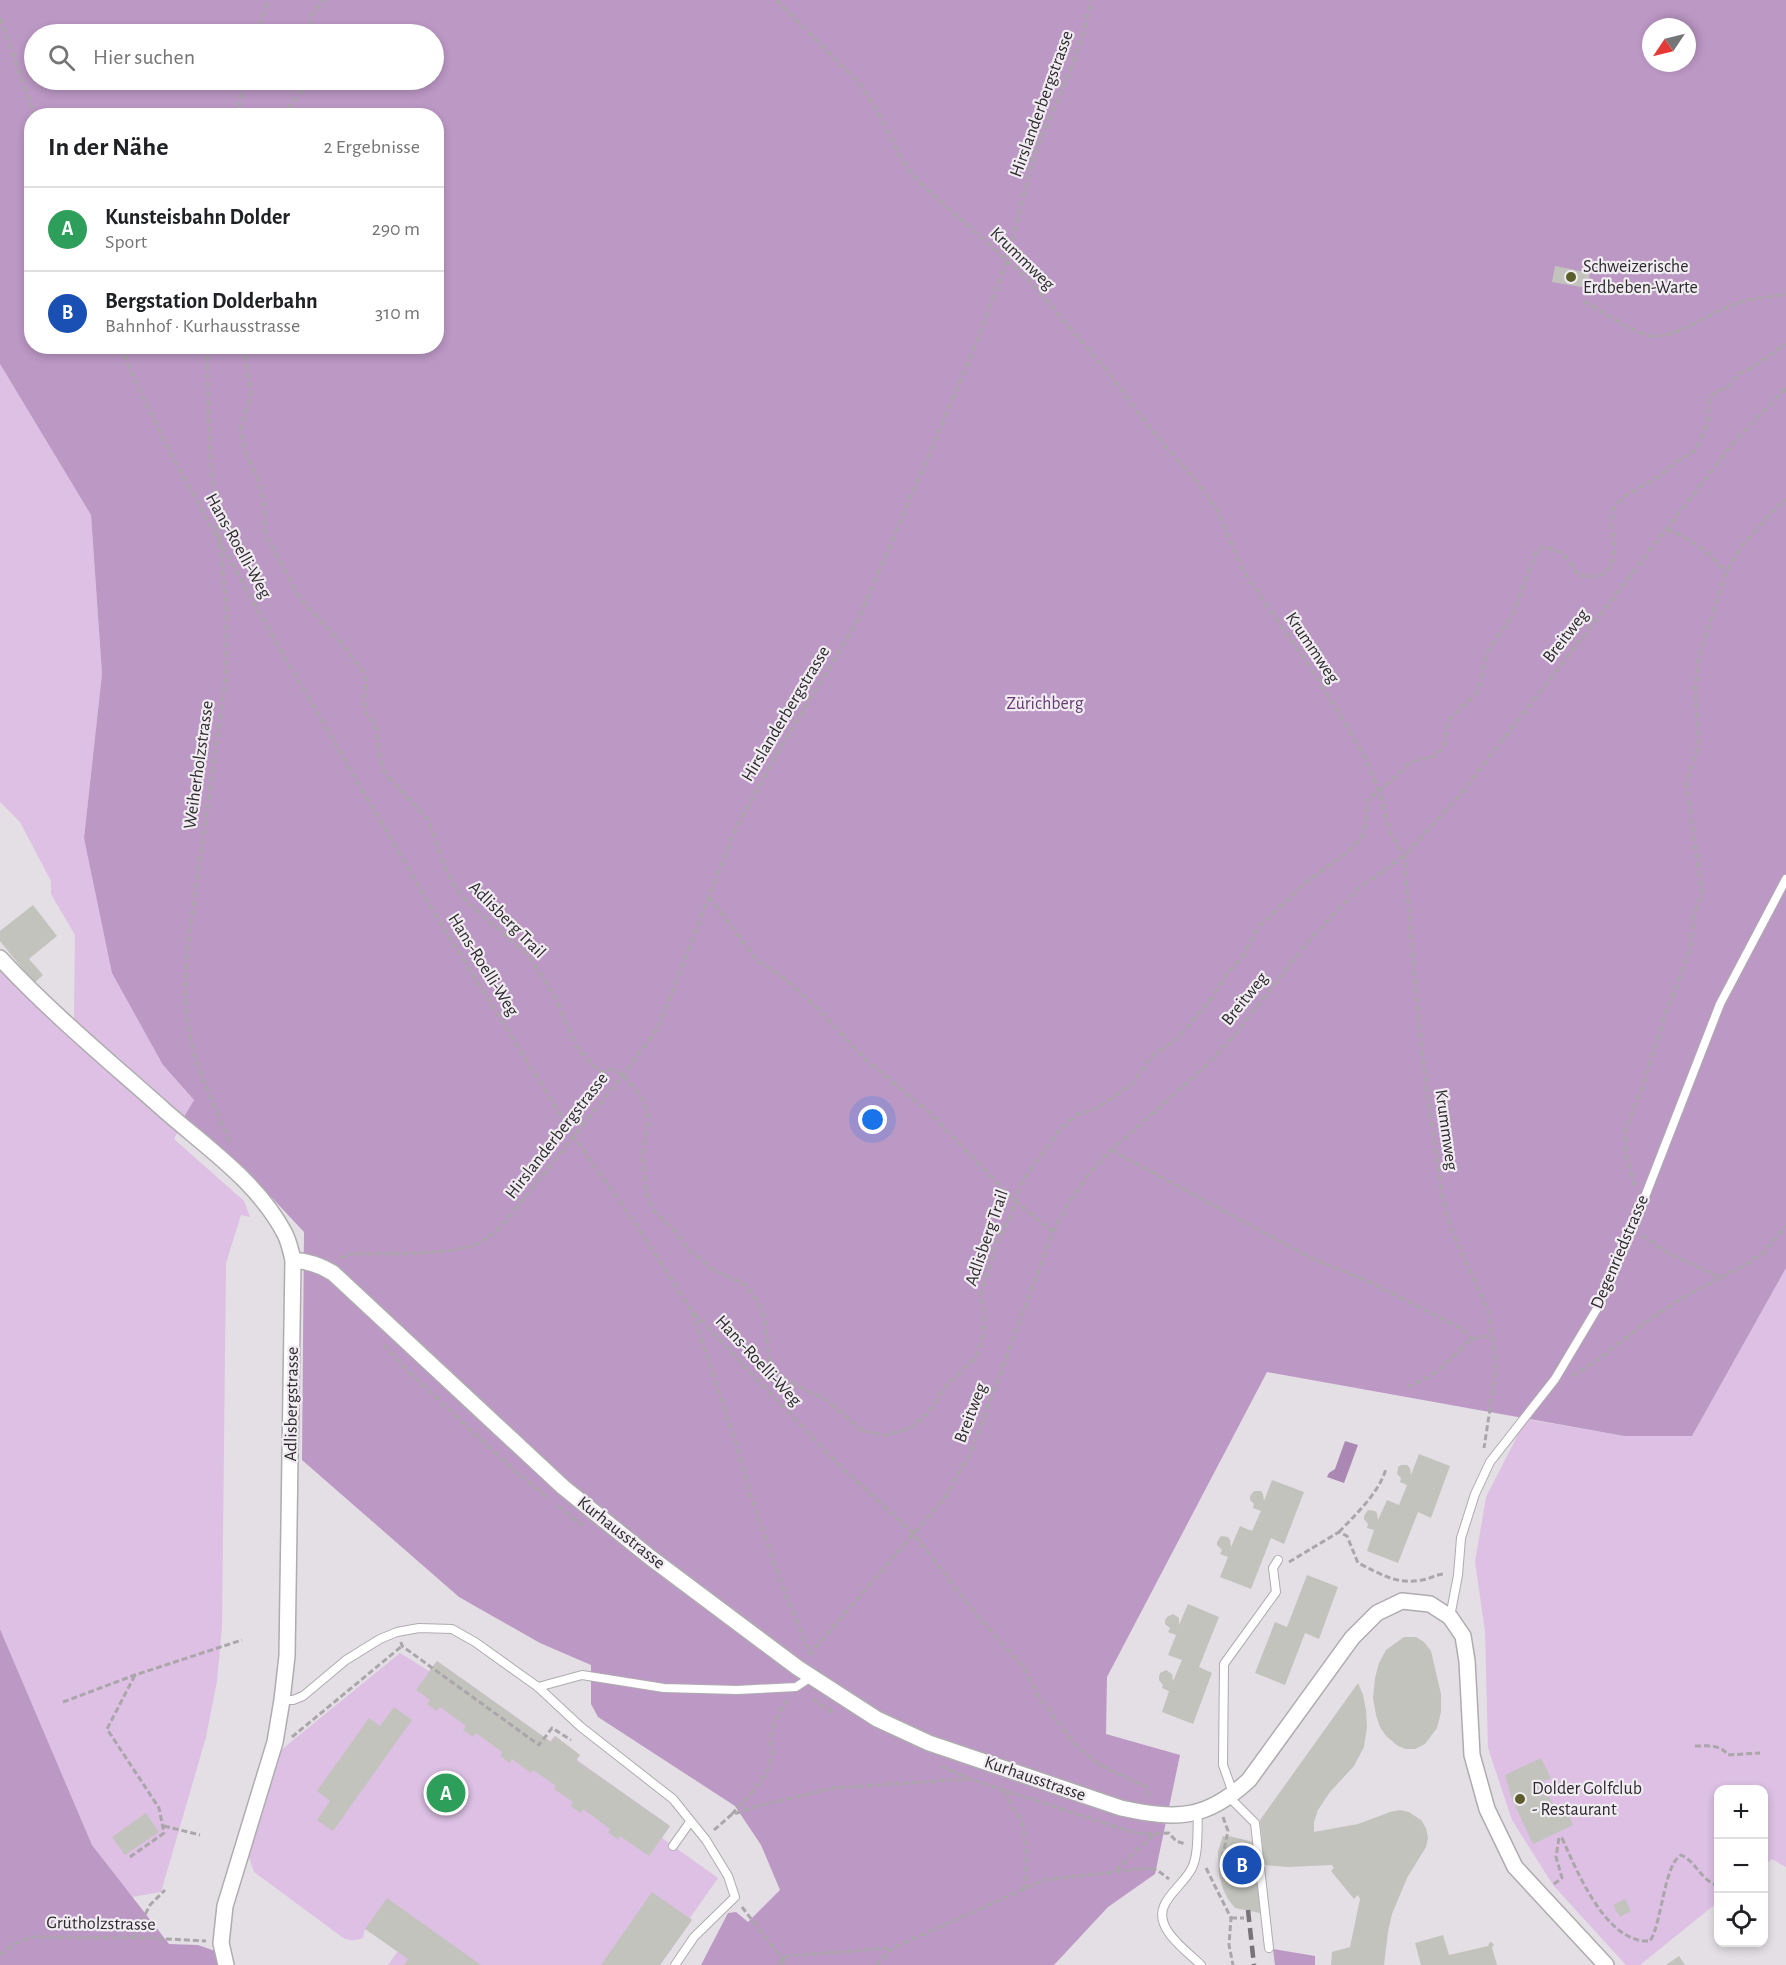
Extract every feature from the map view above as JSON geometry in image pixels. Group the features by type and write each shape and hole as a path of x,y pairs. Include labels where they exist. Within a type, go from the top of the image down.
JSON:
{"street":[{"name":"Adlisbergstrasse","path":"0,958 33,993 242,1177 274,1215 286,1236 293,1260 287,1656 275,1742 225,1906 221,1942 226,1965"},
{"name":"Kurhausstrasse","path":"293,1260 321,1265 333,1273 563,1487 651,1558 811,1677 877,1719 929,1743 1121,1808 1153,1815 1173,1816 1198,1813 1231,1796 1249,1780 1352,1638 1377,1613 1402,1601 1430,1604 1450,1617"},
{"path":"1450,1617 1463,1636 1467,1661 1472,1755 1487,1809 1515,1867 1606,1965"}],"lane":[{"name":"Degenriedstrasse","path":"1450,1617 1458,1575 1461,1538 1475,1494 1490,1462 1555,1379 1598,1308 1632,1230 1720,1004 1786,879"},
{"path":"1269,1948 1255,1823 1231,1796 1223,1765 1224,1664 1276,1592 1273,1568 1278,1560"},
{"path":"282,1700 293,1700 303,1696 346,1660 380,1639 397,1632 419,1628 452,1629 475,1642 538,1687 581,1727 673,1799 706,1840 728,1876 735,1897 694,1937 675,1965"},
{"path":"538,1687 582,1675 664,1688 737,1690 796,1687 811,1677"},
{"path":"1198,1813 1196,1848 1192,1868 1163,1907 1162,1922 1170,1935 1201,1965"},
{"path":"673,1846 690,1822"}],"path":[{"path":"260,24 268,0"},
{"path":"310,24 313,12 325,0"},
{"name":"Krummweg","path":"776,0 858,82 875,107 904,163 919,183 1027,278 1109,373 1144,421 1196,481 1217,510 1243,570 1320,682 1365,757 1379,791 1390,833 1404,856 1421,1047 1442,1196 1450,1229 1488,1310 1496,1360 1484,1450 1490,1462"},
{"name":"Hirslanderbergstrasse","path":"321,1265 351,1254 447,1251 476,1244 493,1235 623,1075 659,1026 740,822 774,759 858,620 968,362 1007,260 1034,156 1072,66 1084,31 1091,0"},
{"path":"0,18 24,85"},
{"path":"26,90 32,108"},
{"path":"239,108 242,90"},
{"path":"289,108 302,90"},
{"path":"1584,301 1637,331 1649,336 1661,336 1675,332 1729,306 1786,294"},
{"name":"Adlisberg Trail","path":"244,354 251,393 240,431 264,501 265,534 301,600 339,640 363,671 367,682 363,701 366,713 375,723 380,758 385,774 428,819 443,863 452,882 466,901 528,955 555,997 576,1046 600,1072 612,1068 623,1075 642,1097 649,1118 642,1156 647,1196 654,1211 675,1231 688,1249 714,1270 746,1285 759,1303 765,1321 769,1360 780,1375 825,1399 863,1431 886,1435 911,1428 930,1411 946,1386 976,1357 983,1335 985,1316 980,1295 998,1240 1010,1217 1020,1185 1056,1134 1076,1115 1099,1107 1132,1084 1152,1056 1178,1038 1200,1014 1224,977 1242,957 1259,926 1309,880 1349,851 1362,837 1366,821 1367,800 1412,762 1432,757 1441,750 1450,718 1476,694 1487,652 1512,616 1536,552 1543,547 1557,550 1567,556 1577,574 1589,577 1601,575 1612,565 1615,545 1611,526 1613,510 1623,497 1660,476 1697,449 1708,422 1708,405 1711,396 1727,388 1738,374 1786,344"},
{"name":"Hans-Roelli-Weg","path":"124,354 173,458 277,644 432,909 573,1135 641,1232 692,1311 838,1464 913,1533 975,1613 1024,1668 1037,1695 1078,1748 1100,1765 1147,1786 1153,1815"},
{"name":"Weiherholzstrasse","path":"208,354 210,454 227,612 226,676 191,920 185,990 193,1050 232,1149"},
{"name":"Breitweg","path":"798,1668 946,1496 971,1452 1053,1232 1082,1183 1111,1150 1204,1068 1233,1037 1310,939 1359,888 1404,856 1460,795 1734,442 1786,388"},
{"path":"1641,1205 1626,1154 1625,1130 1642,1089 1664,1017 1690,950 1694,915 1702,893 1686,784 1699,742 1695,688 1700,652 1726,572 1741,546 1786,499"},
{"path":"1667,529 1697,544 1709,553 1726,572"},
{"path":"709,897 756,959 789,982 813,1004 864,1058 930,1113 1015,1201 1053,1232"},
{"path":"1111,1150 1311,1258 1370,1282 1463,1329 1471,1339"},
{"path":"1555,1379 1571,1377 1687,1295 1745,1265 1763,1252 1786,1226"},
{"path":"1632,1230 1668,1253 1722,1278"},
{"path":"692,1311 735,1436 751,1496 779,1577 810,1654"},
{"path":"1408,1386 1429,1377 1440,1369 1471,1339 1492,1335"},
{"path":"1278,1560 1289,1562 1339,1532 1376,1492 1386,1469"},
{"path":"1339,1532 1347,1536 1358,1563 1394,1581 1422,1580 1441,1573 1458,1575"},
{"path":"63,1702 135,1675 243,1640"},
{"path":"285,1742 402,1646 539,1745 552,1728 571,1740 567,1745"},
{"path":"130,1857 164,1833 159,1808 107,1729 135,1675"},
{"path":"706,1840 757,1787 772,1757 771,1740 777,1716 796,1687"},
{"path":"1695,1746 1723,1748 1728,1755 1760,1754"},
{"path":"730,1815 834,1788 970,1779"},
{"path":"1003,1790 1022,1822 1027,1852 1024,1889"},
{"path":"164,1826 200,1835"},
{"path":"1114,1871 1154,1834"},
{"path":"1227,1837 1222,1859 1237,1861"},
{"path":"1540,1894 1562,1878 1556,1857 1559,1838 1562,1838 1583,1884 1609,1923 1642,1942 1650,1941 1655,1934 1664,1893 1678,1856 1686,1858 1705,1880 1714,1884"},
{"path":"1196,1848 1231,1918 1229,1944 1233,1965"},
{"path":"779,1965 782,1959 788,1956 892,1948 1044,1880 1148,1868 1157,1870 1178,1886"},
{"path":"133,1938 150,1905 165,1890"},
{"path":"735,1897 787,1965"},
{"path":"1231,1918 1244,1918"},
{"name":"Grütholzstrasse","path":"0,1955 16,1943 32,1937 206,1941"},
{"path":"876,1965 892,1948"}],"shaded area":[{"path":"0,364 91,515 102,674 84,838 163,1065 194,1100 174,1139 244,1201 250,1217 241,1215 226,1263 222,1627 217,1681 206,1737 161,1892 132,1897 92,1845 0,1629 0,968 67,1032 74,1020 75,935 51,894 51,881 20,822 0,802"},
{"path":"1786,1268 1786,1867 1772,1859 1768,1862 1768,1785 1714,1785 1714,1905 1640,1965 1626,1965 1553,1885 1512,1820 1488,1748 1485,1631 1475,1562 1486,1497 1526,1419 1624,1436 1692,1436"},
{"path":"1345,1441 1358,1445 1344,1483 1327,1477 1335,1469"},
{"path":"400,1653 429,1671 437,1661 550,1741 555,1736 580,1755 577,1760 670,1826 662,1838 718,1878 660,1965 388,1965 400,1948 365,1929 363,1938 352,1940 342,1937 254,1872 249,1857 281,1750"}],"green space":[{"name":"Zürichberg","path":"0,0 1786,0 1786,1268 1692,1436 1624,1436 1267,1372 1107,1677 1106,1734 1180,1755 1155,1874 1108,1907 1054,1965 701,1965 728,1913 736,1912 748,1922 780,1890 761,1845 735,1806 598,1717 591,1704 591,1665 540,1643 459,1597 302,1460 304,1232 260,1185 184,1117 194,1100 163,1065 112,973 84,838 102,674 91,515 0,364"},
{"path":"0,1629 92,1845 169,1944 198,1945 215,1951 218,1965 0,1965"},
{"path":"1273,1949 1315,1956 1315,1965 1275,1965"}],"building":[{"name":"Schweizerische Erdbeben-Warte","path":"1555,266 1590,273 1587,288 1552,282"},
{"path":"33,905 57,936 29,959 43,975 34,983 0,941 0,931"},
{"path":"1419,1454 1450,1466 1431,1518 1418,1512 1398,1563 1367,1551 1374,1530 1367,1528 1368,1524 1364,1516 1368,1510 1375,1511 1378,1520 1387,1500 1399,1505 1407,1485 1400,1482 1401,1478 1397,1474 1398,1467 1407,1465 1411,1475"},
{"path":"1272,1480 1304,1492 1284,1544 1271,1538 1251,1589 1220,1577 1228,1557 1220,1554 1222,1550 1217,1542 1221,1536 1228,1537 1231,1547 1240,1526 1252,1531 1261,1511 1253,1508 1254,1504 1250,1496 1254,1491 1261,1491 1264,1501"},
{"path":"1307,1575 1338,1587 1319,1639 1305,1633 1285,1685 1255,1673 1275,1622 1287,1627"},
{"path":"1188,1604 1219,1617 1199,1667 1212,1673 1193,1724 1162,1712 1169,1691 1162,1688 1163,1685 1159,1680 1160,1673 1166,1670 1172,1674 1173,1681 1182,1660 1168,1655 1176,1635 1168,1632 1170,1628 1165,1624 1165,1620 1173,1614 1179,1618 1179,1625"},
{"path":"1404,1637 1416,1637 1424,1642 1431,1651 1441,1694 1441,1712 1437,1728 1425,1744 1415,1749 1398,1746 1386,1736 1380,1727 1373,1698 1379,1663 1386,1650"},
{"path":"437,1661 551,1742 555,1736 580,1755 576,1760 670,1826 649,1856 620,1836 618,1840 608,1832 610,1829 583,1809 581,1813 570,1806 573,1802 554,1789 556,1786 533,1770 531,1773 512,1759 510,1763 500,1756 502,1752 476,1733 473,1737 463,1730 466,1726 440,1707 437,1711 427,1704 430,1700 416,1690"},
{"path":"1358,1683 1366,1710 1367,1727 1364,1747 1354,1766 1330,1792 1318,1810 1314,1832 1358,1824 1400,1810 1409,1812 1421,1820 1428,1838 1426,1847 1407,1878 1392,1914 1384,1965 1331,1965 1332,1952 1350,1947 1360,1899 1358,1895 1354,1899 1331,1871 1334,1868 1332,1865 1287,1867 1265,1865 1255,1861 1260,1913 1235,1908 1228,1899 1219,1874 1218,1851 1223,1836 1253,1842 1253,1845 1263,1849 1260,1820"},
{"path":"394,1707 412,1720 333,1831 317,1820 330,1801 317,1791 369,1718 380,1726"},
{"path":"1541,1758 1551,1778 1542,1782 1555,1808 1564,1804 1573,1825 1533,1844 1511,1797 1505,1775"},
{"path":"146,1813 159,1832 125,1855 112,1837"},
{"path":"652,1892 692,1920 660,1965 601,1965"},
{"path":"387,1898 481,1965 404,1965 408,1959 365,1929"},
{"path":"1625,1899 1631,1911 1620,1917 1613,1905"},
{"path":"1443,1935 1449,1955 1488,1946 1490,1942 1494,1944 1492,1948 1497,1965 1421,1965 1415,1943"},
{"path":"1679,1956 1685,1965 1666,1965"}],"railway":[{"path":"1248,1910 1254,1965"}],"place":[{"name":"Schweizerische Erdbeben-Warte","path":"1571,277"},
{"name":"Kunsteisbahn Dolder","path":"446,1793"},
{"name":"Dolder Golfclub - Restaurant","path":"1520,1799"},
{"name":"Bergstation Dolderbahn","path":"1242,1865"}]}
